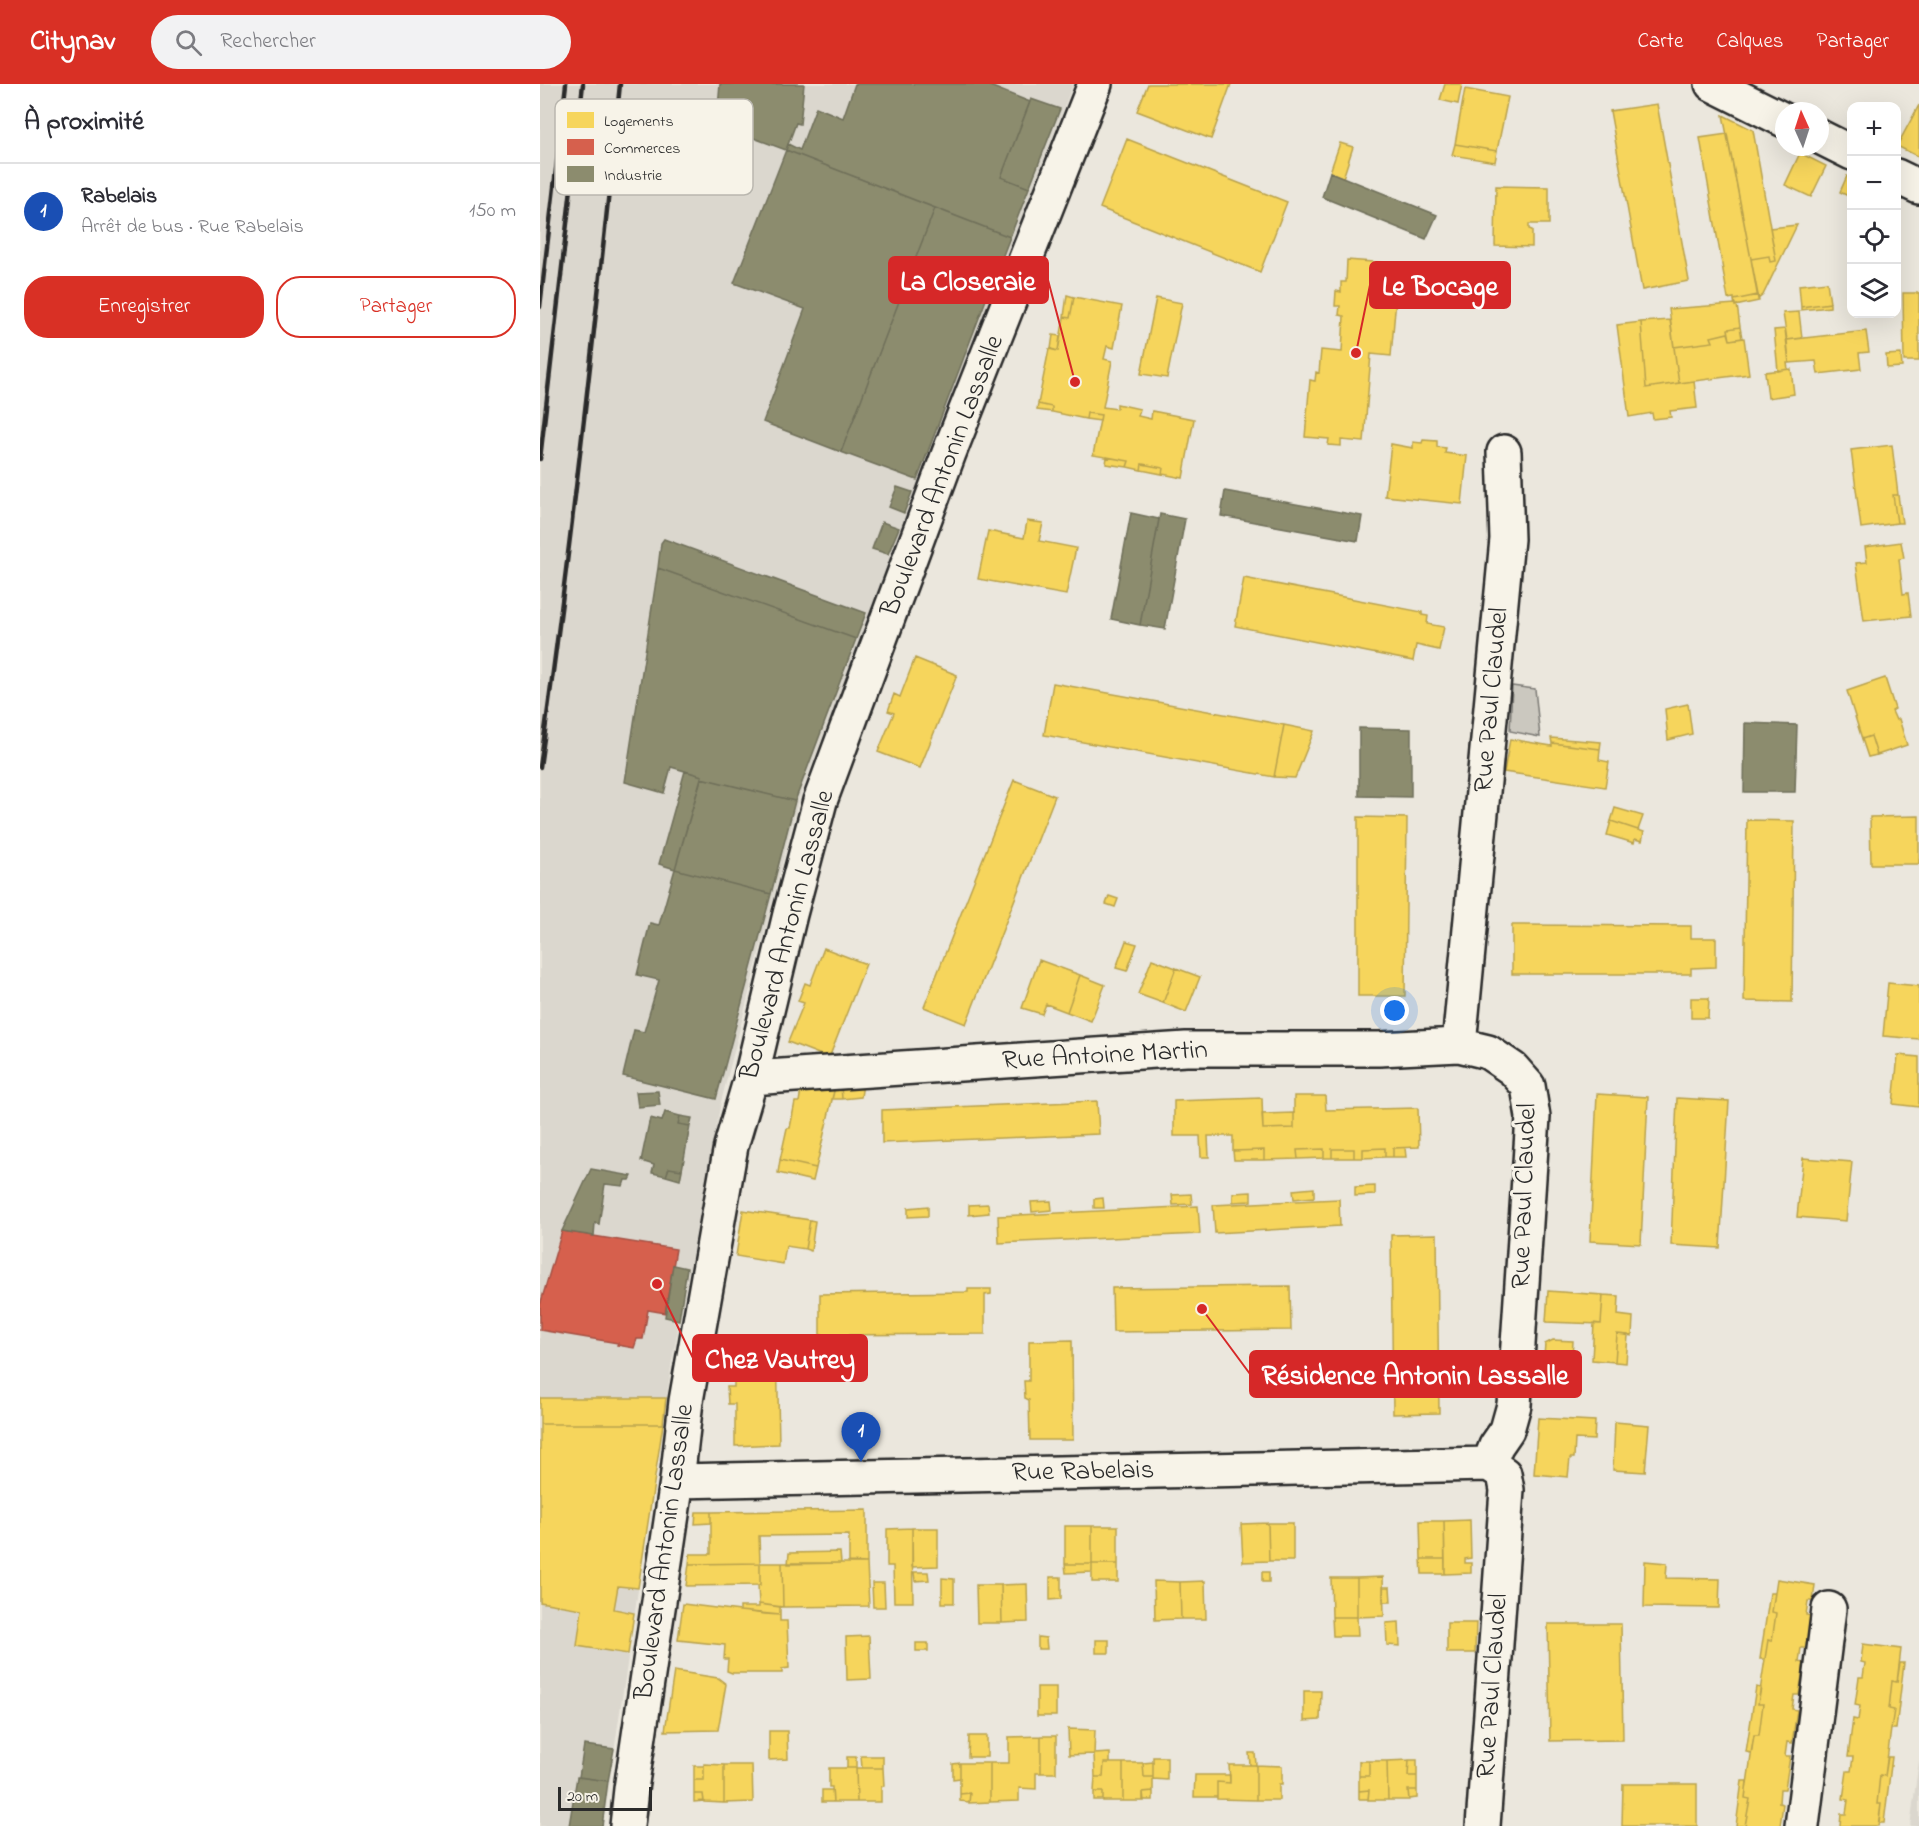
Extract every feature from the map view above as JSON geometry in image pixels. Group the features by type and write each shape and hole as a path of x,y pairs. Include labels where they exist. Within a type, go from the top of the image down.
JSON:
{"street":[{"name":"Boulevard Antonin Lassalle","path":"627,1826 632,1778 677,1481 686,1401 730,1146 751,1078 820,801 949,453 1095,84"},
{"path":"1712,84 1775,116"},
{"path":"1829,142 1847,151"},
{"path":"1901,178 1919,187"},
{"name":"Rue Paul Claudel","path":"1483,1826 1507,1490 1504,1474 1490,1464 1496,1446 1507,1430 1514,1405 1533,1117 1528,1086 1513,1069 1488,1052 1459,1045 1507,539 1504,452"},
{"name":"Rue Antoine Martin","path":"751,1078 1186,1049 1379,1048 1459,1045"},
{"name":"Rue Rabelais","path":"677,1481 1490,1464"},
{"path":"1802,1826 1829,1610"}],"shaded area":[{"path":"540,84 1073,84 798,802 721,1102 672,1361 603,1826 540,1826"},
{"path":"1512,686 1535,689 1540,737 1510,731"},
{"path":"1919,1760 1919,1826 1910,1826"}],"building: Logements":[{"path":"1148,84 1231,84 1211,139 1137,111"},
{"path":"1445,84 1462,84 1458,104 1440,100"},
{"path":"1465,89 1508,97 1497,151 1455,144"},
{"path":"1657,104 1689,281 1642,290 1610,111"},
{"path":"1919,105 1919,157 1901,148 1901,139"},
{"path":"1723,115 1753,130 1776,261 1770,262 1769,256 1751,259"},
{"path":"1727,134 1758,295 1734,300 1734,298 1728,299 1700,138"},
{"path":"1127,139 1287,202 1260,272 1100,208"},
{"path":"1340,143 1353,147 1343,178 1330,172"},
{"path":"1455,144 1497,151 1495,162 1452,155"},
{"path":"1799,156 1806,156 1826,166 1811,197 1785,185"},
{"path":"1847,176 1847,196 1840,192"},
{"path":"1496,186 1549,187 1549,224 1529,224 1529,229 1532,230 1532,247 1495,246"},
{"path":"1797,225 1763,295 1758,299 1751,259 1769,256 1770,262 1776,261 1770,228"},
{"path":"1347,260 1399,264 1391,356 1371,354 1364,442 1341,440 1341,446 1328,445 1329,439 1305,437 1310,380 1315,381 1316,372 1319,373 1321,350 1342,352 1344,316 1339,315 1340,306 1335,306 1336,291 1341,292 1341,282 1346,282"},
{"path":"1827,282 1830,303 1801,307 1799,285"},
{"path":"1903,293 1919,293 1919,361 1904,361"},
{"path":"1067,295 1074,297 1070,318 1064,317"},
{"path":"1758,295 1759,301 1735,306 1734,300"},
{"path":"1074,297 1122,306 1114,348 1107,346 1104,359 1112,361 1103,407 1117,409 1117,404 1140,409 1138,416 1151,419 1152,411 1194,419 1183,478 1162,474 1163,468 1142,464 1141,470 1127,467 1129,461 1093,455 1101,415 1087,413 1086,419 1052,412 1052,407 1038,404 1049,349 1058,351 1064,317 1070,318"},
{"path":"1156,298 1182,303 1167,378 1141,374"},
{"path":"1830,303 1830,307 1801,310 1801,307"},
{"path":"1735,304 1740,327 1728,329 1730,340 1728,333 1711,337 1713,342 1674,347 1669,309"},
{"path":"1799,312 1802,338 1787,340 1783,313"},
{"path":"1670,320 1679,383 1646,388 1641,322"},
{"path":"1641,322 1646,388 1694,381 1697,408 1670,411 1671,417 1653,419 1652,413 1629,417 1617,325"},
{"path":"1740,327 1742,338 1730,340 1728,329"},
{"path":"1785,329 1788,369 1778,371 1774,330"},
{"path":"1866,331 1869,352 1859,353 1861,369 1818,374 1816,361 1789,363 1787,340"},
{"path":"1728,333 1730,340 1744,338 1749,374 1679,383 1674,347 1713,342 1711,337"},
{"path":"1053,335 1060,336 1058,351 1051,349"},
{"path":"1901,354 1902,367 1887,368 1886,355"},
{"path":"1791,369 1794,394 1768,398 1765,372"},
{"path":"1038,404 1052,407 1052,412 1037,410"},
{"path":"1087,413 1101,415 1100,421 1086,419"},
{"path":"1423,440 1437,441 1437,447 1446,448 1445,453 1467,456 1462,504 1385,496 1391,444 1413,448 1413,442 1422,443"},
{"path":"1892,445 1898,495 1893,495 1897,523 1861,528 1851,450"},
{"path":"1107,457 1129,461 1127,467 1106,464"},
{"path":"1142,464 1163,468 1162,474 1141,470"},
{"path":"1893,495 1898,495 1902,523 1897,523"},
{"path":"1027,521 1043,523 1039,541 1076,548 1066,595 978,579 988,531 1024,538"},
{"path":"1901,542 1904,558 1899,559 1903,594 1908,593 1911,616 1864,621 1856,563 1867,562 1865,547"},
{"path":"1244,578 1422,612 1422,615 1428,616 1427,624 1444,627 1439,650 1416,645 1413,661 1235,626"},
{"path":"915,658 957,675 920,768 878,752 894,713 888,711 894,694 900,697"},
{"path":"1885,678 1895,709 1892,711 1896,720 1899,719 1907,745 1877,755 1871,736 1862,739 1847,691"},
{"path":"1053,683 1284,725 1274,777 1044,735"},
{"path":"1688,704 1692,734 1668,740 1665,709"},
{"path":"1284,725 1314,731 1295,778 1274,777"},
{"path":"1871,736 1877,755 1868,757 1862,739"},
{"path":"1551,738 1601,742 1600,749 1552,743"},
{"path":"1510,739 1552,746 1552,743 1600,749 1599,760 1609,762 1605,787 1504,772"},
{"path":"1014,780 1055,796 966,1024 924,1007"},
{"path":"1615,808 1643,816 1638,830 1611,821"},
{"path":"1919,816 1919,864 1871,864 1870,817"},
{"path":"1358,817 1407,818 1405,996 1358,996"},
{"path":"1747,820 1794,821 1792,1002 1744,1001"},
{"path":"1611,821 1644,832 1642,841 1635,839 1634,843 1607,835"},
{"path":"1109,896 1118,899 1115,907 1106,904"},
{"path":"1512,925 1691,926 1691,938 1716,938 1716,967 1691,968 1691,974 1512,974"},
{"path":"1126,941 1137,944 1127,971 1116,968"},
{"path":"824,948 866,964 829,1058 788,1042 804,1003 798,1001 805,983 810,985"},
{"path":"1152,959 1176,968 1163,1003 1138,994"},
{"path":"1039,960 1080,975 1067,1012 1046,1004 1042,1014 1022,1008"},
{"path":"1176,968 1200,977 1186,1012 1163,1003"},
{"path":"1080,975 1105,985 1091,1021 1067,1012"},
{"path":"1888,983 1919,986 1919,1039 1883,1036"},
{"path":"1691,998 1709,998 1708,1018 1691,1018"},
{"path":"1898,1055 1919,1057 1919,1107 1893,1104"},
{"path":"863,1084 861,1097 842,1099 841,1086"},
{"path":"841,1086 842,1099 832,1099 835,1087"},
{"path":"835,1087 816,1168 780,1160 787,1128 790,1128 795,1102 799,1102 801,1090"},
{"path":"1597,1094 1648,1097 1641,1244 1590,1241"},
{"path":"1294,1096 1325,1096 1326,1110 1418,1108 1419,1147 1393,1148 1393,1157 1385,1157 1385,1148 1363,1149 1363,1158 1354,1158 1354,1149 1332,1149 1332,1158 1324,1158 1324,1149 1297,1150 1298,1159 1264,1160 1264,1150 1233,1151 1233,1136 1208,1136 1209,1157 1201,1157 1200,1136 1174,1136 1174,1101 1262,1098 1263,1129 1294,1128"},
{"path":"1677,1098 1729,1101 1720,1248 1671,1245"},
{"path":"1097,1101 1099,1134 882,1143 882,1110"},
{"path":"1294,1113 1294,1128 1263,1129 1262,1114"},
{"path":"1385,1148 1385,1157 1363,1158 1363,1149"},
{"path":"1393,1148 1405,1148 1406,1157 1393,1157"},
{"path":"1324,1149 1324,1158 1298,1159 1297,1150"},
{"path":"1332,1149 1354,1149 1354,1158 1332,1158"},
{"path":"1264,1150 1264,1160 1234,1160 1233,1151"},
{"path":"1803,1158 1852,1162 1846,1221 1797,1217"},
{"path":"780,1160 816,1168 813,1181 778,1173"},
{"path":"1375,1186 1375,1195 1355,1196 1355,1187"},
{"path":"1314,1188 1314,1197 1294,1199 1293,1190"},
{"path":"1251,1192 1251,1201 1233,1202 1233,1193"},
{"path":"1191,1194 1192,1204 1173,1205 1172,1195"},
{"path":"1103,1198 1104,1208 1094,1208 1094,1199"},
{"path":"1339,1199 1340,1226 1215,1233 1213,1205"},
{"path":"1051,1201 1052,1210 1032,1212 1031,1202"},
{"path":"988,1204 989,1213 969,1215 969,1205"},
{"path":"928,1206 928,1216 908,1217 908,1208"},
{"path":"1198,1206 1200,1234 999,1243 998,1216"},
{"path":"743,1210 810,1220 805,1249 786,1246 783,1264 736,1256"},
{"path":"810,1220 815,1221 811,1251 805,1249"},
{"path":"1437,1234 1439,1413 1393,1414 1391,1235"},
{"path":"1290,1286 1291,1330 1113,1332 1112,1288"},
{"path":"968,1289 991,1289 991,1294 985,1295 985,1334 820,1335 820,1294 968,1292"},
{"path":"1548,1291 1603,1295 1601,1324 1546,1322"},
{"path":"1603,1295 1619,1296 1618,1315 1633,1317 1632,1336 1617,1334 1615,1362 1592,1360 1594,1323 1601,1324"},
{"path":"1617,1334 1628,1335 1626,1363 1615,1362"},
{"path":"1072,1340 1073,1440 1030,1440 1029,1400 1025,1398 1024,1381 1029,1381 1029,1341"},
{"path":"1553,1340 1573,1341 1572,1358 1544,1356 1545,1344"},
{"path":"777,1345 779,1444 735,1446 735,1404 728,1404 727,1387 734,1387 734,1346"},
{"path":"540,1398 666,1398 663,1424 540,1424"},
{"path":"1538,1418 1595,1421 1594,1440 1575,1439 1574,1458 1570,1458 1568,1477 1534,1474"},
{"path":"1615,1422 1649,1425 1645,1472 1613,1470"},
{"path":"540,1424 663,1424 638,1588 618,1586 614,1609 634,1613 628,1654 577,1646 582,1609 540,1602"},
{"path":"867,1510 867,1563 849,1562 849,1535 759,1536 760,1563 689,1564 690,1554 711,1554 711,1512"},
{"path":"696,1512 711,1512 711,1523 695,1524"},
{"path":"1470,1520 1471,1558 1465,1559 1465,1563 1471,1563 1471,1573 1445,1574 1444,1521"},
{"path":"1420,1521 1444,1521 1445,1559 1421,1559"},
{"path":"1268,1523 1293,1523 1293,1561 1269,1561"},
{"path":"1268,1523 1269,1561 1243,1562 1241,1524"},
{"path":"1065,1526 1092,1526 1092,1564 1065,1564"},
{"path":"1092,1526 1118,1526 1118,1564 1092,1564"},
{"path":"912,1528 938,1528 938,1566 912,1567"},
{"path":"912,1528 913,1602 894,1602 893,1566 887,1566 887,1529"},
{"path":"840,1552 841,1563 788,1564 789,1553"},
{"path":"1421,1559 1445,1559 1445,1574 1422,1574"},
{"path":"1645,1561 1667,1563 1666,1578 1720,1579 1719,1608 1644,1607"},
{"path":"760,1563 760,1585 686,1586 689,1564"},
{"path":"760,1563 782,1563 783,1607 759,1604"},
{"path":"782,1563 867,1563 869,1606 783,1607"},
{"path":"1065,1564 1092,1564 1092,1572 1066,1573"},
{"path":"1092,1564 1118,1564 1118,1582 1092,1582"},
{"path":"914,1572 928,1572 929,1580 915,1581"},
{"path":"1262,1572 1269,1572 1269,1582 1262,1582"},
{"path":"1050,1577 1061,1577 1061,1599 1050,1600"},
{"path":"1383,1577 1384,1616 1357,1617 1357,1578"},
{"path":"942,1578 954,1579 954,1603 942,1603"},
{"path":"1331,1578 1357,1578 1357,1617 1332,1617"},
{"path":"1777,1579 1815,1585 1813,1601 1808,1601 1806,1615 1811,1616 1806,1648 1801,1648 1799,1662 1804,1663 1799,1695 1794,1695 1792,1709 1797,1710 1792,1743 1787,1742 1785,1756 1790,1756 1785,1789 1780,1789 1779,1803 1783,1804 1780,1826 1745,1826 1750,1799 1745,1798 1754,1735 1759,1735 1763,1704 1758,1704 1768,1640 1772,1641 1776,1613 1772,1612"},
{"path":"1154,1581 1180,1582 1181,1619 1155,1620"},
{"path":"1205,1581 1206,1619 1181,1619 1180,1582"},
{"path":"872,1583 884,1583 885,1607 873,1607"},
{"path":"1027,1584 1028,1622 1002,1623 1001,1585"},
{"path":"976,1585 1001,1585 1002,1623 977,1623"},
{"path":"1383,1587 1390,1587 1391,1602 1383,1602"},
{"path":"1770,1593 1775,1593 1772,1612 1776,1613 1772,1641 1768,1640 1765,1659 1760,1659"},
{"path":"683,1604 780,1615 780,1621 787,1621 789,1668 782,1669 782,1673 732,1673 727,1671 728,1659 724,1659 725,1645 678,1640"},
{"path":"759,1604 780,1607 780,1615 740,1611 740,1607 759,1607"},
{"path":"1332,1617 1357,1617 1358,1636 1333,1636"},
{"path":"1399,1622 1400,1646 1387,1645 1386,1623"},
{"path":"1447,1623 1476,1623 1475,1653 1447,1653"},
{"path":"1548,1624 1621,1624 1623,1740 1550,1741"},
{"path":"869,1636 871,1679 847,1680 846,1637"},
{"path":"1038,1637 1046,1638 1047,1649 1038,1649"},
{"path":"1096,1640 1109,1640 1109,1653 1096,1653"},
{"path":"916,1643 928,1643 928,1651 916,1651"},
{"path":"1863,1644 1901,1649 1897,1682 1892,1681 1889,1709 1894,1710 1885,1776 1880,1775 1877,1804 1881,1804 1878,1826 1840,1826 1841,1814 1846,1814 1848,1800 1843,1799 1847,1771 1851,1771 1853,1757 1848,1757 1853,1719 1858,1720 1860,1706 1855,1705 1859,1677 1863,1677 1865,1663 1861,1662"},
{"path":"1900,1663 1904,1663 1896,1729 1891,1729 1894,1710 1889,1709 1892,1681 1897,1682"},
{"path":"674,1671 718,1678 726,1684 718,1730 665,1731"},
{"path":"1037,1687 1056,1687 1056,1716 1037,1716"},
{"path":"1756,1687 1761,1688 1758,1704 1763,1704 1759,1735 1754,1735 1751,1753 1746,1752"},
{"path":"1304,1691 1321,1691 1320,1720 1304,1721"},
{"path":"1068,1729 1095,1730 1094,1754 1069,1755"},
{"path":"769,1731 787,1731 788,1759 769,1760"},
{"path":"969,1736 987,1736 987,1757 968,1757"},
{"path":"1041,1736 1041,1773 1036,1773 1036,1789 1019,1788 1019,1801 990,1802 990,1763 1009,1763 1009,1737"},
{"path":"1041,1736 1056,1736 1056,1773 1041,1773"},
{"path":"1110,1753 1110,1763 1104,1763 1103,1777 1095,1777 1094,1754"},
{"path":"1249,1753 1255,1753 1256,1765 1250,1765"},
{"path":"861,1756 883,1756 883,1768 862,1768"},
{"path":"847,1757 856,1757 856,1768 847,1768"},
{"path":"1153,1757 1167,1757 1167,1780 1153,1779"},
{"path":"1888,1757 1892,1757 1884,1823 1879,1823 1881,1804 1877,1804 1880,1775 1885,1776"},
{"path":"1409,1760 1417,1760 1417,1776 1408,1776"},
{"path":"1409,1760 1408,1776 1417,1776 1417,1790 1408,1790 1409,1800 1388,1800 1387,1761"},
{"path":"1359,1761 1369,1761 1369,1776 1359,1776"},
{"path":"1369,1761 1387,1761 1388,1800 1368,1800 1369,1790 1359,1791 1359,1776 1369,1776"},
{"path":"1153,1762 1153,1777 1144,1777 1143,1763"},
{"path":"960,1763 960,1778 953,1779 953,1764"},
{"path":"960,1763 990,1763 990,1802 969,1803 970,1793 960,1794"},
{"path":"1104,1763 1123,1763 1123,1801 1103,1801 1103,1792 1094,1792 1095,1777 1103,1777"},
{"path":"1123,1763 1143,1763 1144,1777 1153,1777 1153,1791 1143,1792 1144,1801 1123,1801"},
{"path":"704,1764 724,1765 724,1803 704,1802 703,1794 694,1794 694,1780 704,1780"},
{"path":"724,1765 752,1765 753,1802 724,1803"},
{"path":"1229,1765 1256,1765 1256,1800 1217,1799 1217,1782 1230,1783"},
{"path":"1256,1765 1282,1766 1279,1800 1256,1800"},
{"path":"694,1766 704,1766 704,1780 694,1780"},
{"path":"829,1768 856,1768 857,1802 833,1802 832,1787 829,1787"},
{"path":"856,1768 883,1768 884,1786 881,1787 881,1802 857,1802"},
{"path":"1195,1775 1230,1775 1230,1783 1217,1782 1217,1797 1194,1797"},
{"path":"1742,1781 1747,1781 1745,1798 1750,1799 1745,1826 1736,1826"},
{"path":"1623,1784 1697,1784 1697,1826 1622,1826"},
{"path":"822,1790 832,1790 833,1802 822,1802"},
{"path":"1369,1790 1368,1799 1359,1799 1359,1791"},
{"path":"1408,1790 1417,1790 1417,1798 1409,1799"},
{"path":"1153,1791 1153,1800 1143,1800 1143,1792"},
{"path":"1094,1792 1103,1792 1103,1800 1094,1800"},
{"path":"970,1793 969,1802 960,1801 960,1794"},
{"path":"694,1794 703,1794 704,1801 694,1802"}],"building: Commerces":[{"path":"562,1231 676,1249 665,1313 648,1310 643,1339 637,1339 634,1348 617,1345 618,1343 540,1330 540,1305"}],"building: Industrie":[{"path":"720,84 804,84 800,124 796,123 786,150 753,138 753,99 719,99"},
{"path":"855,84 985,84 1030,102 1001,177 1029,188 1010,237 786,150 788,144 800,150 816,107 843,118"},
{"path":"1031,99 1060,109 1029,188 1001,177"},
{"path":"786,150 935,208 841,452 763,422 805,309 734,283"},
{"path":"1330,172 1437,215 1426,239 1322,197"},
{"path":"935,208 1010,237 917,480 841,452"},
{"path":"897,487 912,492 904,513 889,507"},
{"path":"1225,491 1362,516 1358,541 1221,516"},
{"path":"1131,513 1159,519 1140,625 1111,619"},
{"path":"1160,514 1185,519 1165,629 1140,625"},
{"path":"882,522 899,528 888,554 872,549"},
{"path":"664,539 866,613 856,639 658,568 661,543"},
{"path":"658,568 856,639 795,801 701,778 702,776 671,767 664,793 625,782"},
{"path":"1745,723 1797,725 1795,792 1744,792"},
{"path":"1359,728 1411,729 1411,797 1359,796"},
{"path":"685,771 702,776 675,869 659,864"},
{"path":"701,778 795,801 771,894 675,869"},
{"path":"675,869 771,894 716,1099 623,1076 634,1030 644,1032 659,980 637,975 650,923 659,925"},
{"path":"658,1091 660,1105 638,1107 636,1092"},
{"path":"665,1112 680,1116 678,1124 690,1126 682,1170 669,1168 666,1176 652,1173 654,1165 641,1161 650,1118 662,1121"},
{"path":"680,1116 692,1118 690,1126 678,1124"},
{"path":"669,1168 682,1170 680,1180 666,1176"},
{"path":"591,1169 632,1176 630,1180 625,1180 623,1186 605,1184 599,1224 595,1223 594,1236 562,1231"},
{"path":"673,1265 687,1268 679,1320 665,1317"},
{"path":"584,1745 614,1749 608,1781 579,1777"},
{"path":"577,1777 608,1781 602,1826 569,1826"}],"railway":[{"path":"564,99 566,84"},
{"path":"581,99 583,84"},
{"path":"618,99 620,84"},
{"path":"540,307 555,178"},
{"path":"540,459 570,195"},
{"path":"540,767 563,597 608,195"}],"place":[{"name":"Le Bocage","path":"1356,353"},
{"name":"La Closeraie","path":"1075,382"},
{"name":"Chez Vautrey","path":"657,1284"},
{"name":"Résidence Antonin Lassalle","path":"1202,1309"},
{"name":"Rabelais","path":"861,1462"}]}
